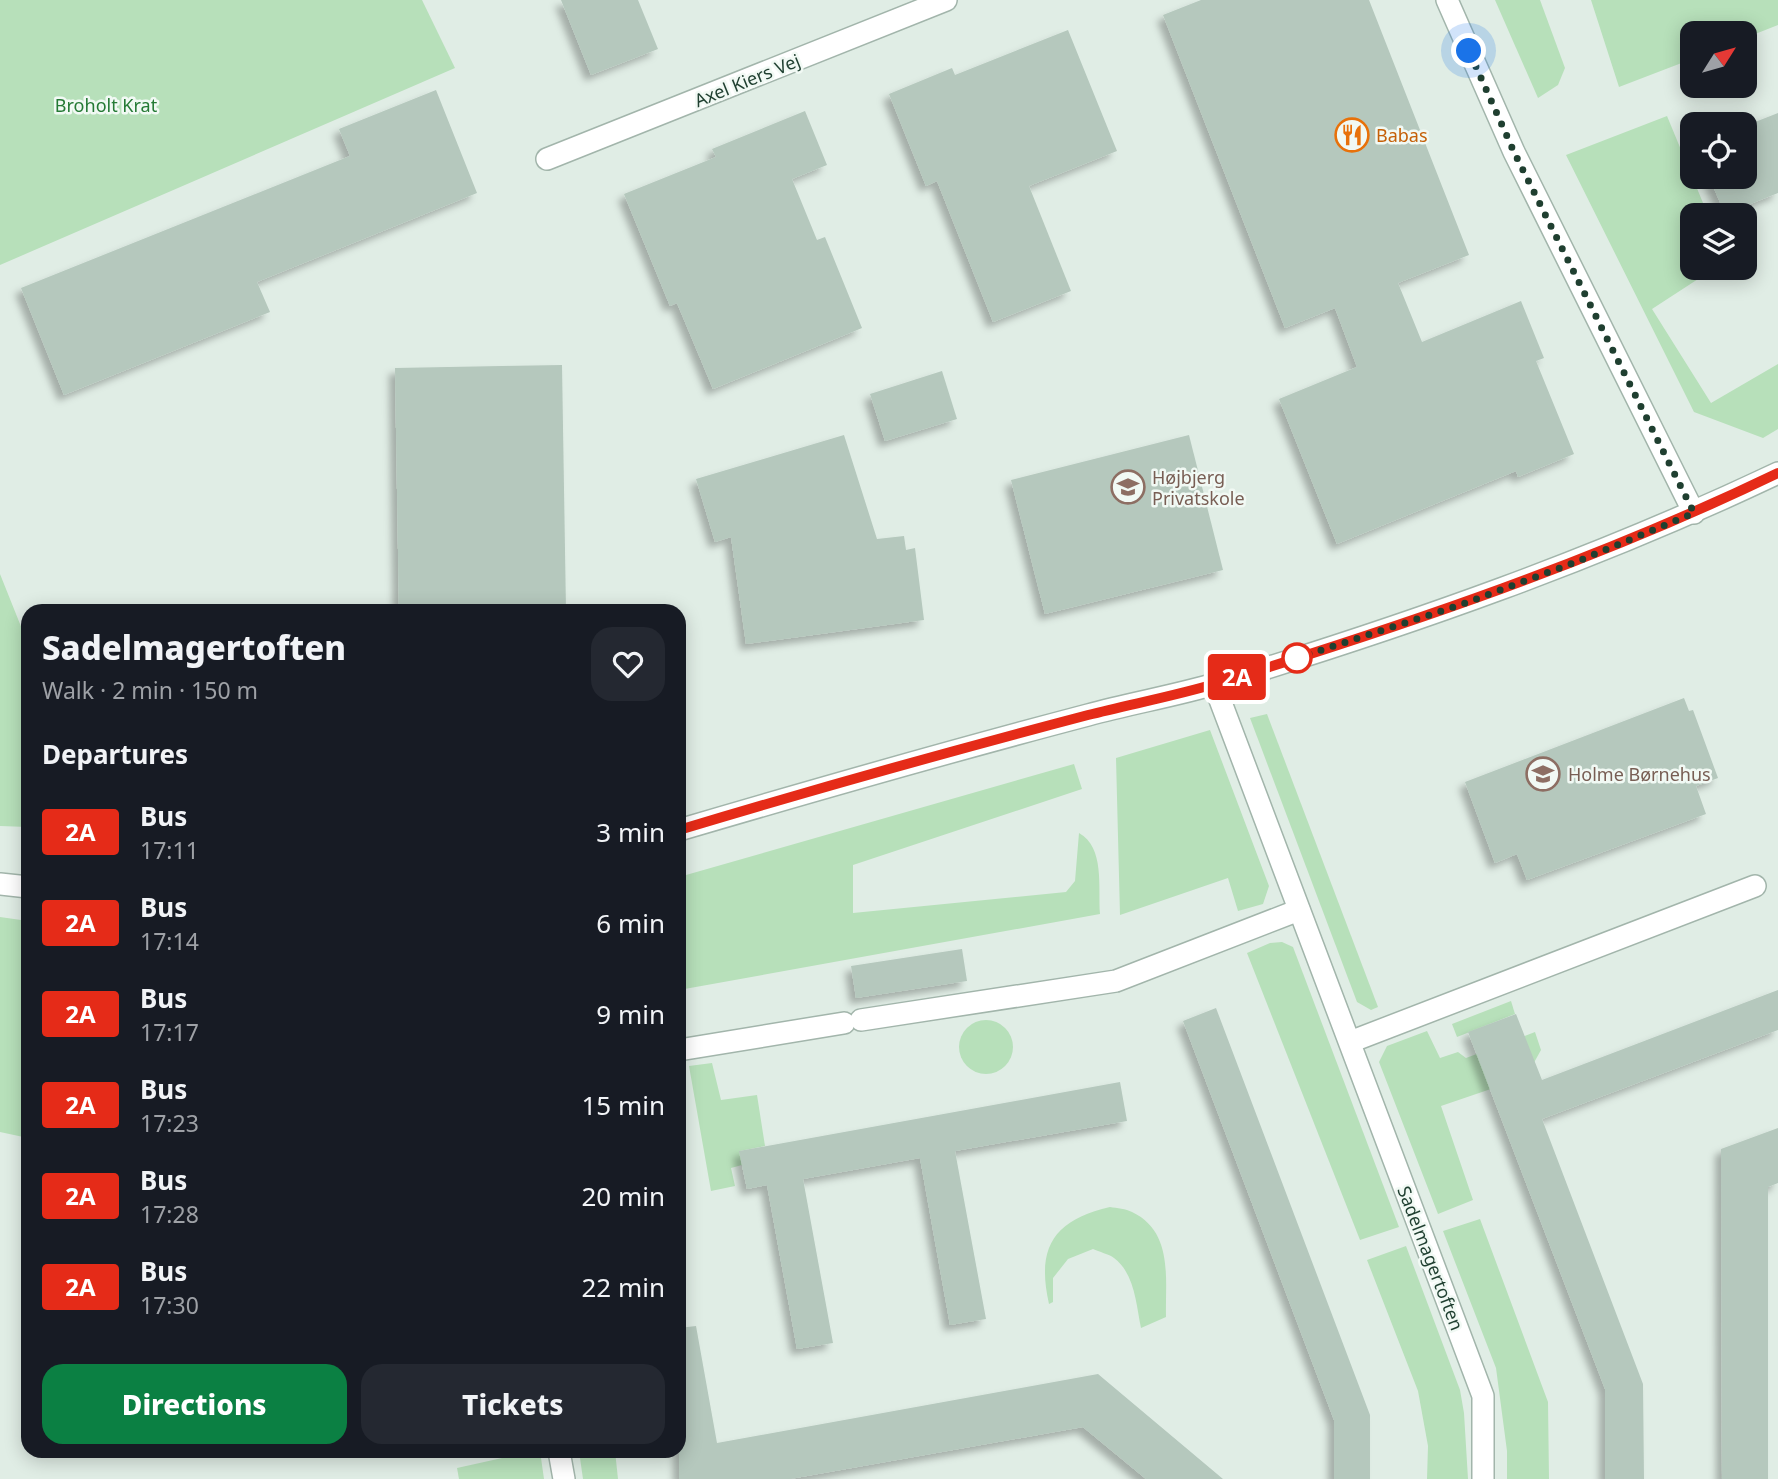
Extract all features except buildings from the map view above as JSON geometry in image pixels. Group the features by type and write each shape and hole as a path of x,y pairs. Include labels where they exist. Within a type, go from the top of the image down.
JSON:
{"street":[{"name":"Axel Kiers Vej","path":"547,159 946,0"},
{"path":"1447,0 1514,152 1694,513"},
{"path":"686,828 1078,718 1214,684 1460,605 1576,562 1694,513 1778,473"},
{"name":"Sadelmagertoften","path":"1214,684 1483,1396 1483,1479"},
{"path":"0,884 21,886"},
{"path":"1349,1042 1755,886"},
{"path":"686,1049 1116,981 1299,909"},
{"path":"560,1458 564,1479"}],"green space":[{"name":"Broholt Krat","path":"0,0 422,0 455,68 0,265"},
{"path":"1495,0 1540,0 1565,68 1558,85 1538,98"},
{"path":"1591,0 1778,0 1778,25 1757,33 1757,21 1680,21 1680,64 1619,87"},
{"path":"1667,116 1680,147 1680,189 1697,189 1703,203 1680,203 1680,280 1697,280 1652,309 1711,403 1778,364 1778,429 1763,438 1694,412 1566,155"},
{"path":"0,574 21,626 21,827 0,826"},
{"path":"1267,714 1378,1007 1371,1010 1357,1002 1250,718"},
{"path":"1210,730 1269,886 1263,904 1238,911 1228,878 1120,915 1116,758"},
{"path":"1074,764 1082,789 853,865 853,913 1066,892 1075,881 1079,833 1087,839 1097,858 1100,914 686,989 686,875"},
{"path":"0,917 21,920 21,1136 0,1132"},
{"path":"1282,942 1293,947 1399,1227 1360,1240 1247,953 1270,943"},
{"path":"1511,1001 1515,1014 1457,1037 1452,1024"},
{"path":"986,1020 1005,1028 1013,1047 1005,1066 986,1074 967,1066 959,1047 967,1028"},
{"path":"1427,1031 1440,1058 1458,1052 1466,1058 1535,1032 1541,1050 1526,1077 1441,1106 1473,1200 1438,1214 1379,1062 1387,1046"},
{"path":"712,1063 721,1100 757,1095 765,1146 740,1151 742,1165 731,1168 735,1186 711,1191 689,1066"},
{"path":"1110,1207 1130,1211 1145,1221 1161,1244 1166,1273 1166,1317 1141,1328 1134,1290 1126,1272 1114,1258 1093,1249 1068,1259 1053,1278 1053,1302 1049,1304 1045,1267 1054,1239 1063,1228 1075,1220"},
{"path":"1480,1219 1548,1402 1549,1479 1507,1479 1507,1451 1496,1368 1443,1231"},
{"path":"1406,1246 1460,1390 1468,1479 1427,1479 1428,1446 1418,1391 1367,1260"},
{"path":"502,1458 541,1458 544,1479 459,1479 457,1468"},
{"path":"580,1458 616,1458 618,1479 583,1479"}],"bus line":[{"name":"2A","path":"686,828 1091,714 1214,684 1460,605 1576,562 1694,513 1778,473"}],"place":[{"name":"Babas","path":"1352,135"},
{"name":"Højbjerg Privatskole","path":"1128,487"},
{"name":"Holme Børnehus","path":"1543,774"}],"route":[{"path":"1297,658 1460,605 1576,562 1694,513 1514,152 1469,51"}]}
